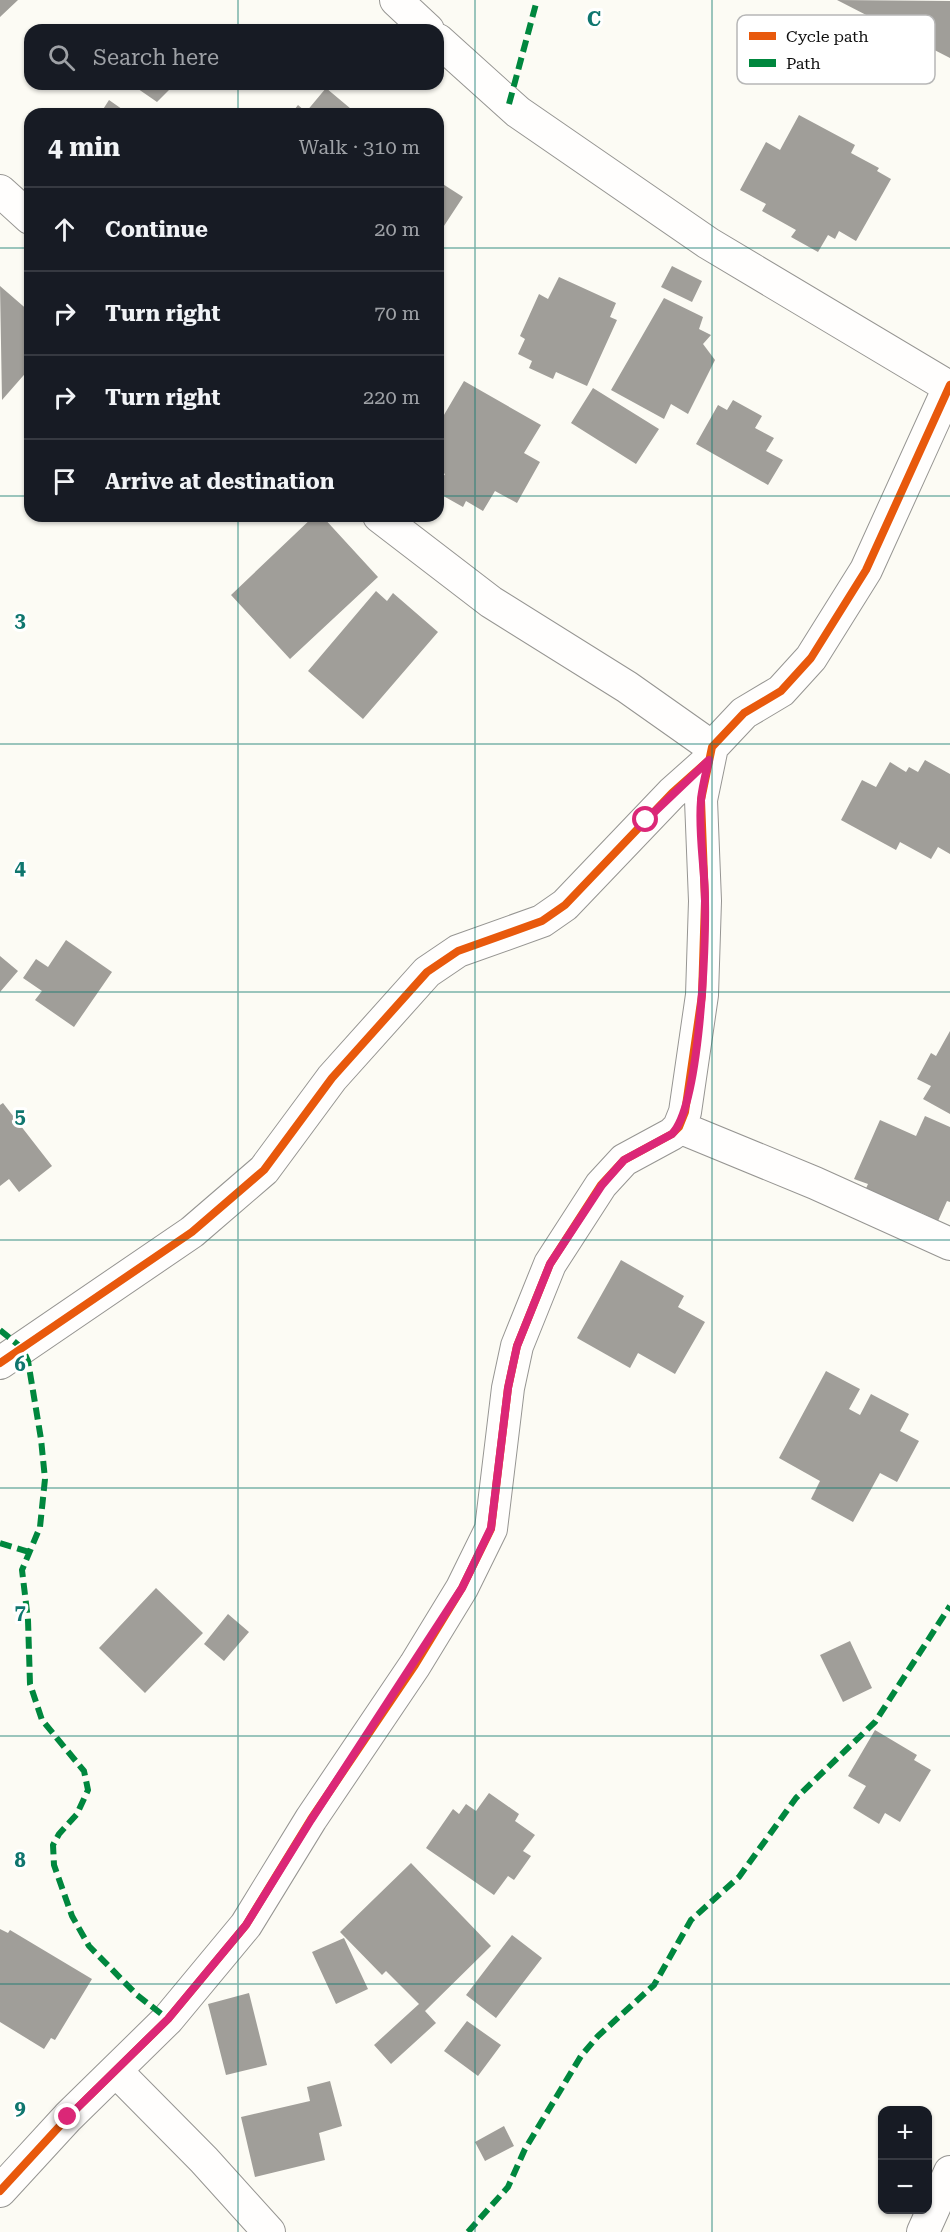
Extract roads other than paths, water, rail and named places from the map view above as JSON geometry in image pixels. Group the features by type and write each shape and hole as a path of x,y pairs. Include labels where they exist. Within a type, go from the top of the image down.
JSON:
{"street":[{"path":"396,0 422,24"},
{"path":"0,1363 192,1232 264,1170 332,1078 427,972 458,951 542,921 565,905 711,753 744,714 781,691 811,658 866,570 950,386 708,243 518,112 444,45"},
{"path":"0,191 24,213"},
{"path":"387,522 491,602 627,687 711,753"},
{"path":"0,2192 68,2117 168,2019 246,1925 311,1820 462,1588 491,1528 508,1388 517,1346 550,1264 602,1185 624,1160 672,1134 679,1127 690,1092 702,995 705,901 701,800 711,753"},
{"path":"679,1127 815,1183 950,1244"},
{"path":"117,2071 204,2160 269,2232"},
{"path":"923,2232 950,2172"}]}
